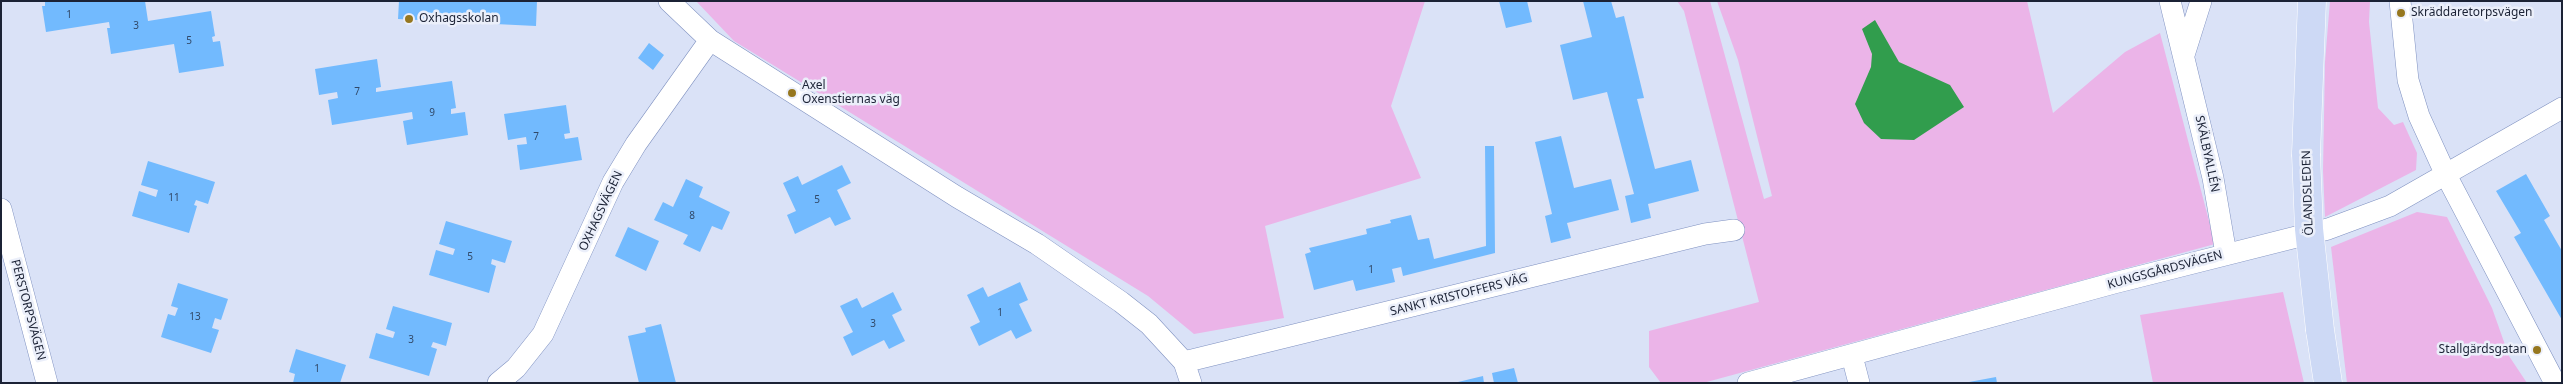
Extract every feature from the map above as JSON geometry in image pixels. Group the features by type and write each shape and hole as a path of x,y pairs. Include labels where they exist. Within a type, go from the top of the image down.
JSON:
{"main road":[{"name":"ÖLANDSLEDEN","path":"2312,1 2306,154 2309,229 2328,383"}],"street":[{"path":"669,1 710,40 957,197 1036,244 1149,324 1184,362 1191,383"},
{"name":"SKÄLBYALLÉN","path":"2170,1 2212,178 2226,254"},
{"path":"2184,55 2201,1"},
{"path":"2400,1 2408,80 2418,116 2445,173 2555,383"},
{"name":"OXHAGSVÄGEN","path":"498,383 516,368 543,334 613,182 636,144 710,40"},
{"name":"KUNGSGÅRDSVÄGEN","path":"1748,383 2226,254 2328,229 2390,206 2562,108"},
{"name":"PERSTORPSVÄGEN","path":"1,209 46,383"},
{"name":"SANKT KRISTOFFERS VÄG","path":"1184,362 1705,234 1734,230"},
{"path":"1852,356 1859,383"}],"shaded area":[{"path":"696,1 1425,1 1391,106 1421,178 1265,226 1284,318 1194,334 1148,296 734,41"},
{"path":"1677,1 1710,1 1764,199 1772,196 1738,60 1717,1 2027,1 2053,113 2125,52 2160,33 2215,244 1703,383 1661,383 1649,367 1649,331 1759,302 1684,11"},
{"path":"2330,1 2370,1 2369,22 2378,108 2394,125 2403,122 2417,153 2416,170 2325,217 2323,171 2325,62"},
{"path":"1875,20 1899,62 1950,85 1964,107 1914,140 1881,139 1864,123 1855,104 1871,67 1872,54 1862,29"},
{"path":"2417,212 2447,217 2492,308 2509,356 2527,383 2347,383 2331,247"},
{"path":"2283,292 2304,383 2153,383 2140,315"}],"building":[{"path":"45,1 145,1 148,21 211,11 215,36 212,37 213,42 220,41 224,66 179,73 174,44 111,54 107,28 110,28 109,22 46,32 42,6 45,6"},
{"path":"399,1 537,1 536,26 475,23 475,16 460,15 460,22 398,19"},
{"path":"1499,1 1527,1 1532,22 1506,28"},
{"path":"1583,1 1611,1 1616,18 1624,16 1644,98 1637,99 1655,169 1691,160 1699,191 1648,204 1651,218 1631,223 1625,196 1634,194 1607,92 1573,100 1560,45 1592,37"},
{"path":"649,43 664,55 653,70 638,58"},
{"path":"377,59 381,87 376,88 376,92 452,81 456,108 451,109 451,114 465,112 468,135 407,145 403,121 413,119 412,112 332,125 328,100 338,98 337,92 319,95 315,69"},
{"path":"566,105 570,133 564,134 565,139 578,137 582,160 520,170 517,145 527,144 526,137 508,140 504,114"},
{"path":"1561,136 1574,188 1611,179 1619,210 1567,223 1571,238 1551,243 1545,216 1552,214 1535,142"},
{"path":"1485,146 1494,146 1495,253 1403,276 1401,267 1392,269 1395,282 1356,291 1353,280 1314,290 1305,254 1311,252 1309,248 1367,234 1366,229 1391,223 1390,220 1411,215 1418,240 1429,238 1434,259 1486,246"},
{"path":"148,161 215,182 208,204 196,200 194,205 197,206 189,233 132,216 139,191 156,197 158,190 141,185"},
{"path":"842,165 851,183 837,190 851,219 835,226 830,217 795,234 787,215 796,211 783,183 798,176 802,185"},
{"path":"2526,174 2550,216 2544,220 2562,251 2562,320 2514,237 2521,233 2496,191"},
{"path":"686,179 703,187 699,197 730,212 722,230 712,226 700,252 683,244 688,235 654,220 663,202 673,207"},
{"path":"446,221 512,241 505,263 492,259 491,264 496,266 489,293 429,275 436,250 453,255 455,249 439,244"},
{"path":"628,227 659,241 646,271 615,256"},
{"path":"1020,282 1028,300 1019,304 1032,331 1016,339 1011,330 979,346 970,327 980,322 967,295 983,287 988,297"},
{"path":"178,283 228,299 221,320 215,318 212,328 219,330 211,353 161,337 168,314 175,316 178,308 171,306"},
{"path":"893,292 902,310 892,315 905,341 889,349 884,340 852,356 843,337 853,332 840,306 857,298 862,308"},
{"path":"393,306 452,323 446,346 433,342 431,347 437,349 429,376 369,358 376,333 393,338 395,332 386,329"},
{"path":"661,324 676,383 639,383 628,336 646,332 645,328"},
{"path":"296,349 346,365 340,383 293,383 295,374 289,372"},
{"path":"1514,368 1518,383 1494,383 1492,373"},
{"path":"1483,376 1484,383 1458,383 1458,382"},
{"path":"1996,377 1997,383 1969,383 1969,382"}],"place":[{"name":"Skräddaretorpsvägen","path":"2401,13"},
{"name":"Oxhagsskolan","path":"409,19"},
{"name":"Axel Oxenstiernas väg","path":"792,93"},
{"name":"Stallgärdsgatan","path":"2537,350"}]}
